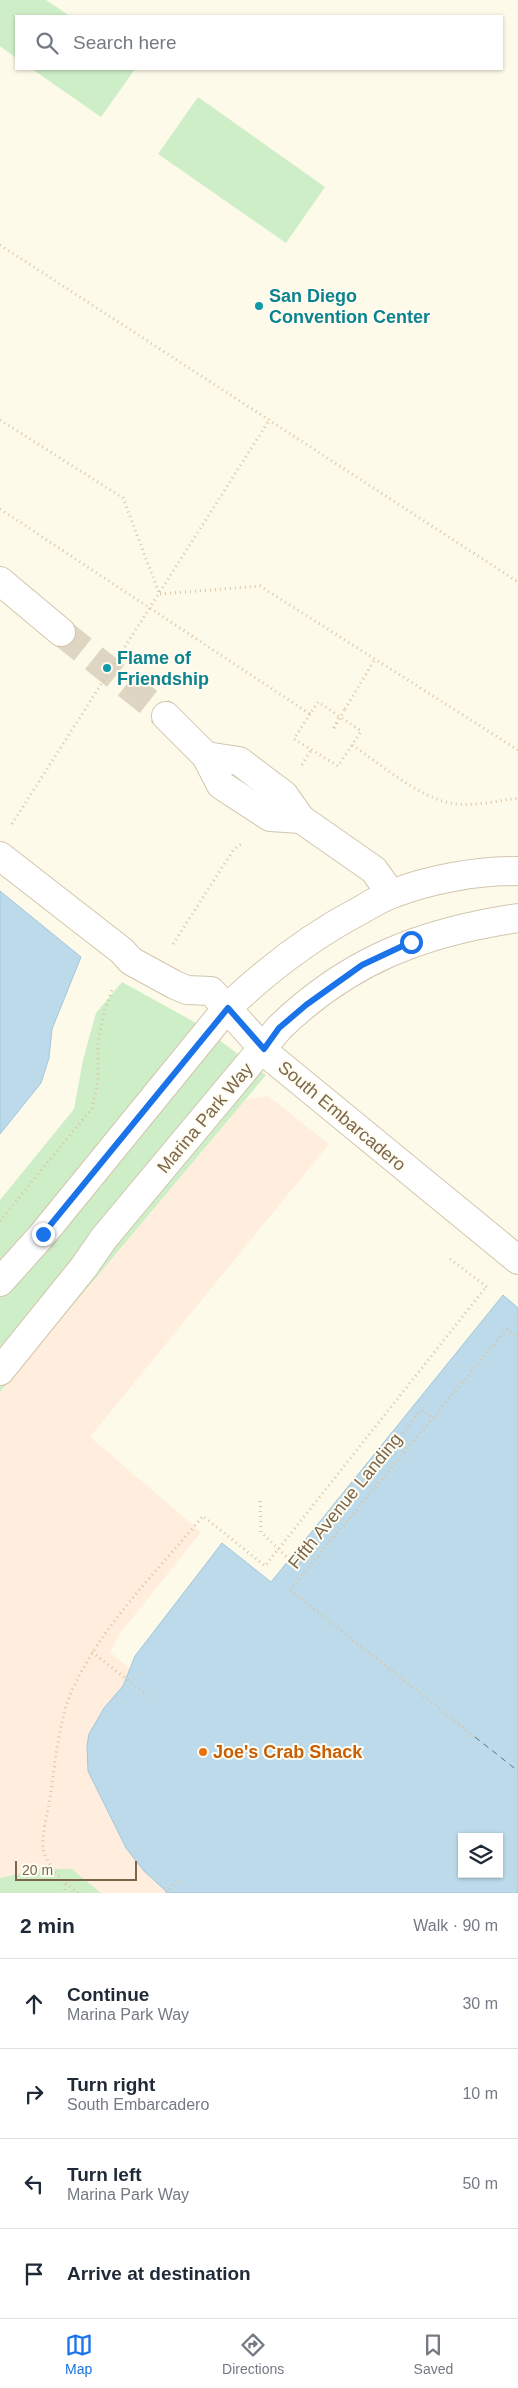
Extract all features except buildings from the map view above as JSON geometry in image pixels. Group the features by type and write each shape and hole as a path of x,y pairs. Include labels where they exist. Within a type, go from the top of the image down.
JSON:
{"street":[{"path":"0,580 62,632"},
{"path":"166,716 206,756 221,785 270,817 301,819 374,870 391,894"},
{"name":"South Embarcadero","path":"0,856 143,968 187,990 212,991 273,1059 518,1260"},
{"path":"0,1282 43,1234 228,1008 254,982 297,948 342,920 391,894 452,877 518,871"},
{"name":"Marina Park Way","path":"0,1370 84,1267 104,1238 264,1049 279,1028 292,1015 362,965 411,942 448,931 518,918"}],"path":[{"path":"0,244 518,582"},
{"path":"13,823 270,419"},
{"path":"0,420 123,498 159,594"},
{"path":"0,509 310,714"},
{"path":"159,594 260,586 518,750"},
{"path":"339,716 334,728 375,659"},
{"path":"318,702 362,730 338,766 294,739 310,714 318,702"},
{"path":"352,745 427,796 455,804 492,802 518,798"},
{"path":"0,1221 92,1108 98,1081 98,1041 104,1012 113,988 143,968 234,849 249,838"},
{"path":"78,1893 65,1883 50,1864 43,1848 57,1748 70,1697 92,1652 144,1583 204,1516 265,1566 486,1287"},
{"name":"Fifth Avenue Landing","path":"475,1737 290,1590 431,1417 507,1328 518,1338"},
{"path":"260,1500 261,1532 296,1566 421,1410 431,1417"},
{"path":"92,1652 149,1697"},
{"path":"166,1893 178,1879"},
{"path":"65,1883 65,1893"}],"shaded area":[{"path":"268,1096 329,1144 90,1437 201,1532 118,1636 110,1652 156,1690 178,1893 101,1893 72,1869 0,1878 0,1392 246,1099"}],"green space":[{"path":"0,0 46,0 68,15 15,15 15,57 0,46"},
{"path":"33,70 134,70 101,117"},
{"path":"198,97 325,187 286,243 158,154"},
{"path":"122,982 198,1024 266,1075 0,1392 0,1200 74,1109 83,1060 96,1013"},
{"path":"41,1869 72,1869 101,1893 0,1893 0,1878"}],"water":[{"path":"0,891 81,957 52,1029 49,1058 41,1083 0,1134"},
{"path":"503,1295 518,1308 518,1893 168,1893 144,1871 126,1848 88,1771 87,1745 89,1734 104,1708 123,1686 135,1656 222,1543 271,1582"}],"ferry route":[{"path":"475,1737 518,1771"}],"tunnel":[{"path":"61,632 166,716"}],"place":[{"name":"San Diego Convention Center","path":"259,306"},
{"name":"Flame of Friendship","path":"107,668"},
{"name":"Joe's Crab Shack","path":"203,1752"}],"route":[{"path":"43,1234 228,1008 264,1049 279,1028 292,1015 362,965 411,942"}]}
